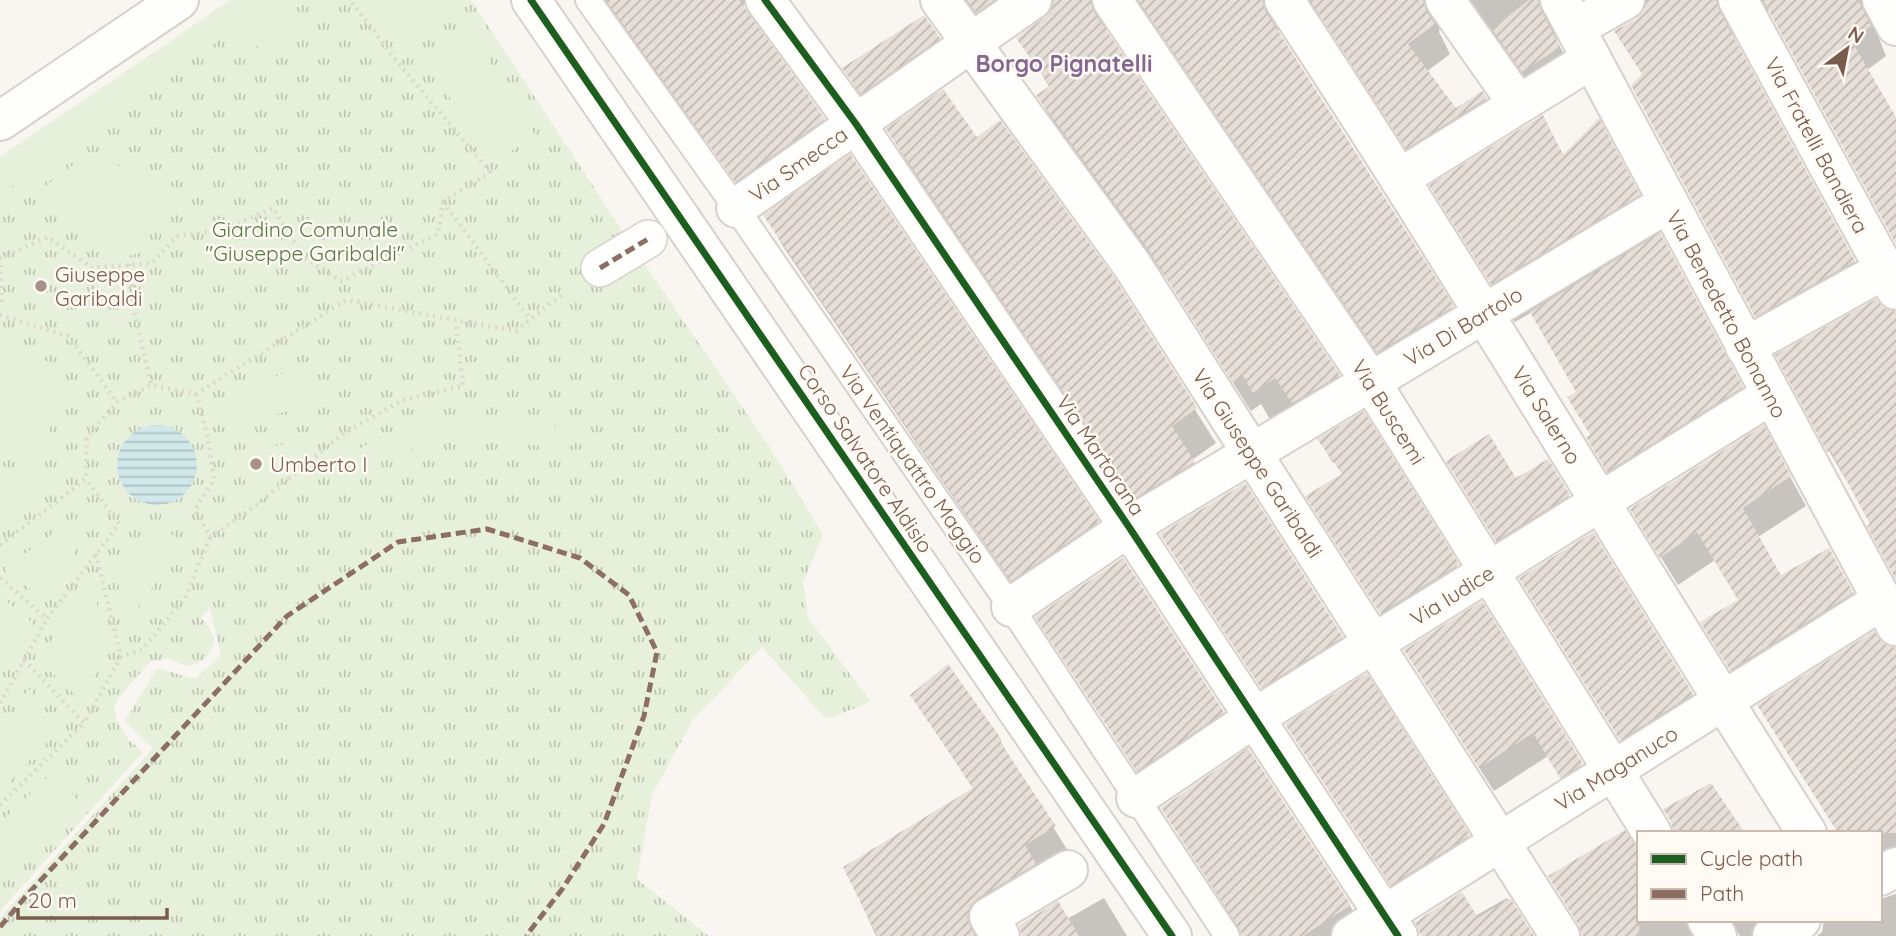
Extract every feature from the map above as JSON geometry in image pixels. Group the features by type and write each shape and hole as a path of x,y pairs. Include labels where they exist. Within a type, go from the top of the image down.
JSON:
{"street":[{"path":"0,121 179,0"},
{"name":"Corso Salvatore Aldisio","path":"531,0 1172,936"},
{"name":"Via Martorana","path":"765,0 856,124 1129,527 1391,925"},
{"name":"Via Giuseppe Garibaldi","path":"940,0 1132,265 1560,936"},
{"name":"Via Smecca","path":"736,208 1032,0"},
{"name":"Via Buscemi","path":"1112,0 1371,382 1651,831"},
{"name":"Via Salerno","path":"1284,0 1401,178 1722,701 1806,831"},
{"path":"1445,0 1518,104"},
{"path":"1401,178 1518,104 1576,29 1625,0"},
{"name":"Via Fratelli Bandiera","path":"1738,0 1892,280"},
{"path":"1882,0 1896,26"},
{"name":"Via Benedetto Bonanno","path":"1576,29 1888,613"},
{"name":"Via Di Bartolo","path":"1011,607 1129,527 1668,203"},
{"path":"600,268 648,239"},
{"path":"1745,347 1892,280"},
{"name":"Via Iudice","path":"1136,798 1254,718 1771,395"},
{"name":"Via Maganuco","path":"1351,936 1391,925 1500,841 1612,770 1722,701 1888,613"},
{"path":"1000,936 989,917 1068,870"},
{"path":"1772,936 1797,922"}],"lane":[{"name":"Via Ventiquattro Maggio","path":"589,0 1011,607 1227,936"}],"path":[{"path":"0,306 0,258 48,237 92,268 152,263 177,236 223,230 273,208 303,257 341,281 438,233 443,202 490,172 395,59 350,0"},
{"path":"443,202 530,319"},
{"path":"129,264 135,314 151,385"},
{"path":"0,704 47,618 119,524 86,479 87,438 117,401 151,385 196,394 346,300 516,331 563,294"},
{"path":"0,315 68,336 117,401"},
{"path":"0,806 84,723 121,657 142,650 186,598 210,537 254,507 344,433 403,400 463,386 456,321"},
{"path":"196,394 208,438 214,480 195,510 210,537"},
{"path":"0,545 86,479"},
{"path":"96,554 121,657"},
{"path":"0,578 47,618"},
{"path":"24,660 84,723"}],"green space":[{"name":"Giardino Comunale \"Giuseppe Garibaldi\"","path":"231,0 471,0 633,247 771,449 823,535 803,583 808,618 871,702 826,719 762,647 692,721 652,795 637,879 709,936 0,936 0,918 153,748 125,721 157,668 195,679 221,655 210,608 201,618 207,623 214,640 204,659 185,666 169,658 150,662 119,697 114,708 118,723 129,740 143,752 0,911 0,157"},
{"path":"231,0 282,0 298,24 269,51 228,34 0,195 0,157"},
{"path":"366,0 449,0 456,12 403,50"},
{"path":"468,27 535,135 499,159 420,60"},
{"path":"90,152 169,190 143,252 118,259 91,224 51,210 34,195"},
{"path":"0,351 24,354 63,366 46,449 0,454"},
{"path":"293,368 316,405 232,424 227,401"},
{"path":"498,420 571,428 571,446 461,441 456,423"},
{"path":"435,422 437,444 382,456 351,469 343,458 387,436"},
{"path":"296,441 305,457 256,503 234,457"},
{"path":"49,467 53,482 0,521 0,475"},
{"path":"74,518 87,529 46,602 4,569"},
{"path":"172,534 182,548 123,627 117,566"},
{"path":"93,582 107,658 80,699 50,671 46,650 70,608"},
{"path":"0,596 33,623 0,676"},
{"path":"30,689 57,731 5,787 0,783 5,733 14,710"},
{"path":"53,772 79,802 3,882 0,878 0,823"}],"water":[{"path":"157,425 172,428 185,437 194,450 197,465 194,480 185,493 172,502 157,505 142,502 129,493 120,480 117,465 120,450 129,437 142,428"}],"building":[{"path":"606,0 739,0 825,119 735,182"},
{"path":"967,0 994,0 976,13"},
{"path":"1054,0 1090,0 1094,12 1340,375 1292,403 1275,378 1253,393 1243,376 1233,383 1150,252 1036,95 1050,86 1016,38 1045,17"},
{"path":"1138,0 1262,0 1266,12 1454,306 1377,352"},
{"path":"1310,0 1423,0 1435,24 1408,44 1456,108 1482,91 1487,98 1406,149"},
{"path":"1529,0 1538,0 1560,47 1522,72 1492,29"},
{"path":"1647,0 1716,0 1855,261 1755,317 1631,85 1642,74 1614,31 1636,19 1644,11"},
{"path":"1763,0 1858,0 1871,26 1851,40 1896,117 1896,244"},
{"path":"924,15 940,38 861,94 842,68"},
{"path":"943,89 977,137 1000,120 1114,277 1197,408 1172,426 1195,462 1135,498 886,129"},
{"path":"1543,115 1563,155 1599,118 1640,195 1491,284 1429,185"},
{"path":"850,154 1099,521 1011,581 763,215"},
{"path":"1660,233 1743,387 1607,472 1586,437 1590,435 1567,397 1576,392 1530,312"},
{"path":"1876,299 1884,308 1896,312 1896,580 1867,526 1870,524 1830,450 1827,452 1775,355"},
{"path":"1364,411 1459,564 1380,613 1305,496 1342,474 1317,439"},
{"path":"1764,425 1791,476 1743,508 1781,575 1829,548 1853,593 1730,670 1700,622 1738,600 1697,532 1660,558 1630,509"},
{"path":"1489,434 1516,478 1548,459 1570,495 1496,541 1446,461"},
{"path":"1245,483 1343,637 1261,688 1160,534"},
{"path":"1593,532 1693,694 1620,740 1519,578"},
{"path":"1123,558 1224,712 1137,771 1035,617"},
{"path":"1482,601 1583,764 1560,778 1533,733 1479,768 1404,650"},
{"path":"1874,631 1884,644 1896,648 1896,833 1837,831 1757,705"},
{"path":"948,664 1002,740 1000,742 1056,826 1025,845 1036,864 978,898 970,906 967,918 975,936 877,936 843,867 973,788 910,695"},
{"path":"1367,673 1470,835 1391,885 1285,724"},
{"path":"1248,748 1351,905 1303,936 1242,936 1161,808"},
{"path":"1711,783 1744,831 1674,831 1663,809"},
{"path":"1625,830 1637,847 1639,936 1582,936 1578,924 1548,876"},
{"path":"1462,892 1478,918 1510,898 1534,936 1421,936 1415,922"},
{"path":"1058,901 1079,936 1022,936 1019,925"}],"marked path":[{"path":"600,268 648,239"},
{"path":"0,927 287,616 398,542 487,529 580,558 629,595 657,652 644,716 604,824 563,888 526,936"}],"cycle path":[{"path":"531,0 1172,936"},
{"path":"765,0 856,124 1129,527 1398,936"}],"place":[{"name":"Giuseppe Garibaldi","path":"41,286"},
{"name":"Umberto I","path":"256,464"}],"district":[{"name":"Borgo Pignatelli","path":"1064,63"}]}
